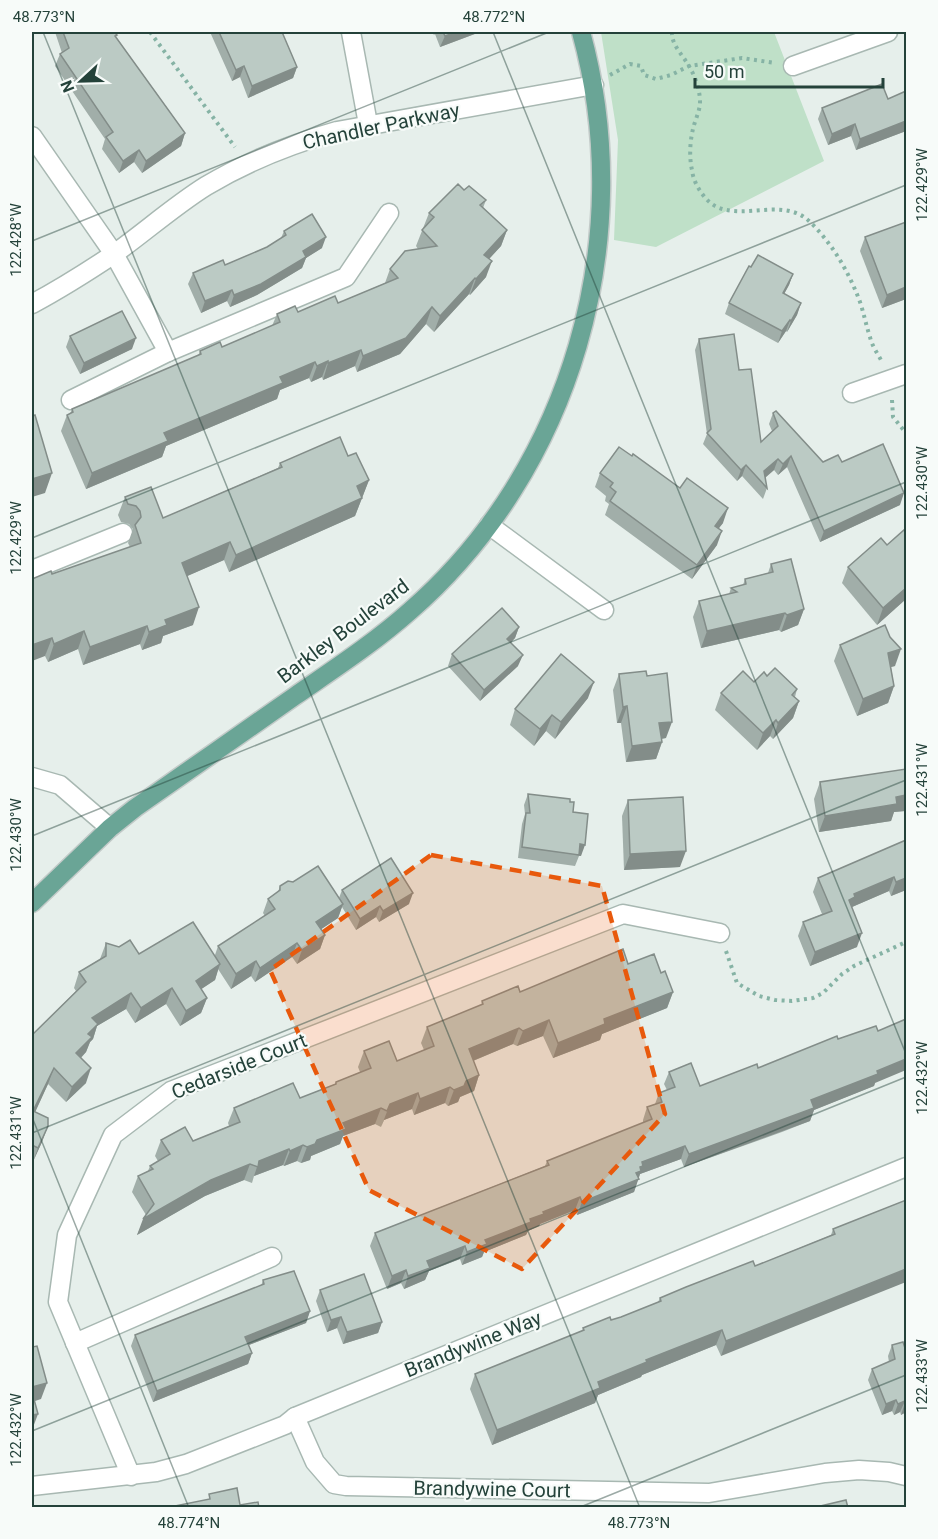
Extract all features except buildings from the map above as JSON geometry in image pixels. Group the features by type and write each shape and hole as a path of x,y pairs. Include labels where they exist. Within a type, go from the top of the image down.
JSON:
{"main road":[{"name":"Barkley Boulevard","path":"32,903 110,828 135,808 372,643 410,611 439,584 489,525 524,473 547,429 573,364 589,306 598,247 602,187 599,127 594,85 581,32"}],"street":[{"path":"351,32 368,124"},
{"path":"793,66 888,32"},
{"name":"Chandler Parkway","path":"32,304 114,254 205,187 248,164 299,142 368,124 594,85"},
{"path":"32,136 114,254 168,352"},
{"path":"70,400 168,352 346,277 388,213"},
{"path":"852,393 899,378"},
{"path":"489,525 604,610"},
{"path":"32,570 123,532"},
{"path":"32,763 110,828"},
{"path":"32,777 60,784"},
{"name":"Cedarside Court","path":"131,1476 58,1302 67,1235 113,1135 171,1091 623,914 720,933"},
{"name":"Brandywine Way","path":"32,1486 131,1476 186,1464 285,1425 295,1417 906,1167"},
{"path":"75,1343 272,1257"},
{"name":"Brandywine Court","path":"295,1417 315,1462 334,1484 346,1486 709,1493 825,1473 859,1470 889,1472 906,1476"}],"path":[{"path":"150,32 248,164"},
{"path":"672,32 678,51 695,78 700,105 693,130 692,171 696,186 706,200 721,209 750,211 780,209 807,219 835,253 855,290 870,339"},
{"path":"594,85 630,64 641,66 644,75 656,79 689,66 742,58 793,66"},
{"path":"899,378 893,417 906,433"},
{"path":"720,933 738,983 759,996 783,1001 801,1000 823,993 842,974 854,966 906,942"}],"highlighted area":[{"path":"431,855 602,886 665,1114 522,1269 369,1190 270,970"}],"green space":[{"path":"601,32 774,32 824,161 656,247 614,240 618,140"}]}
